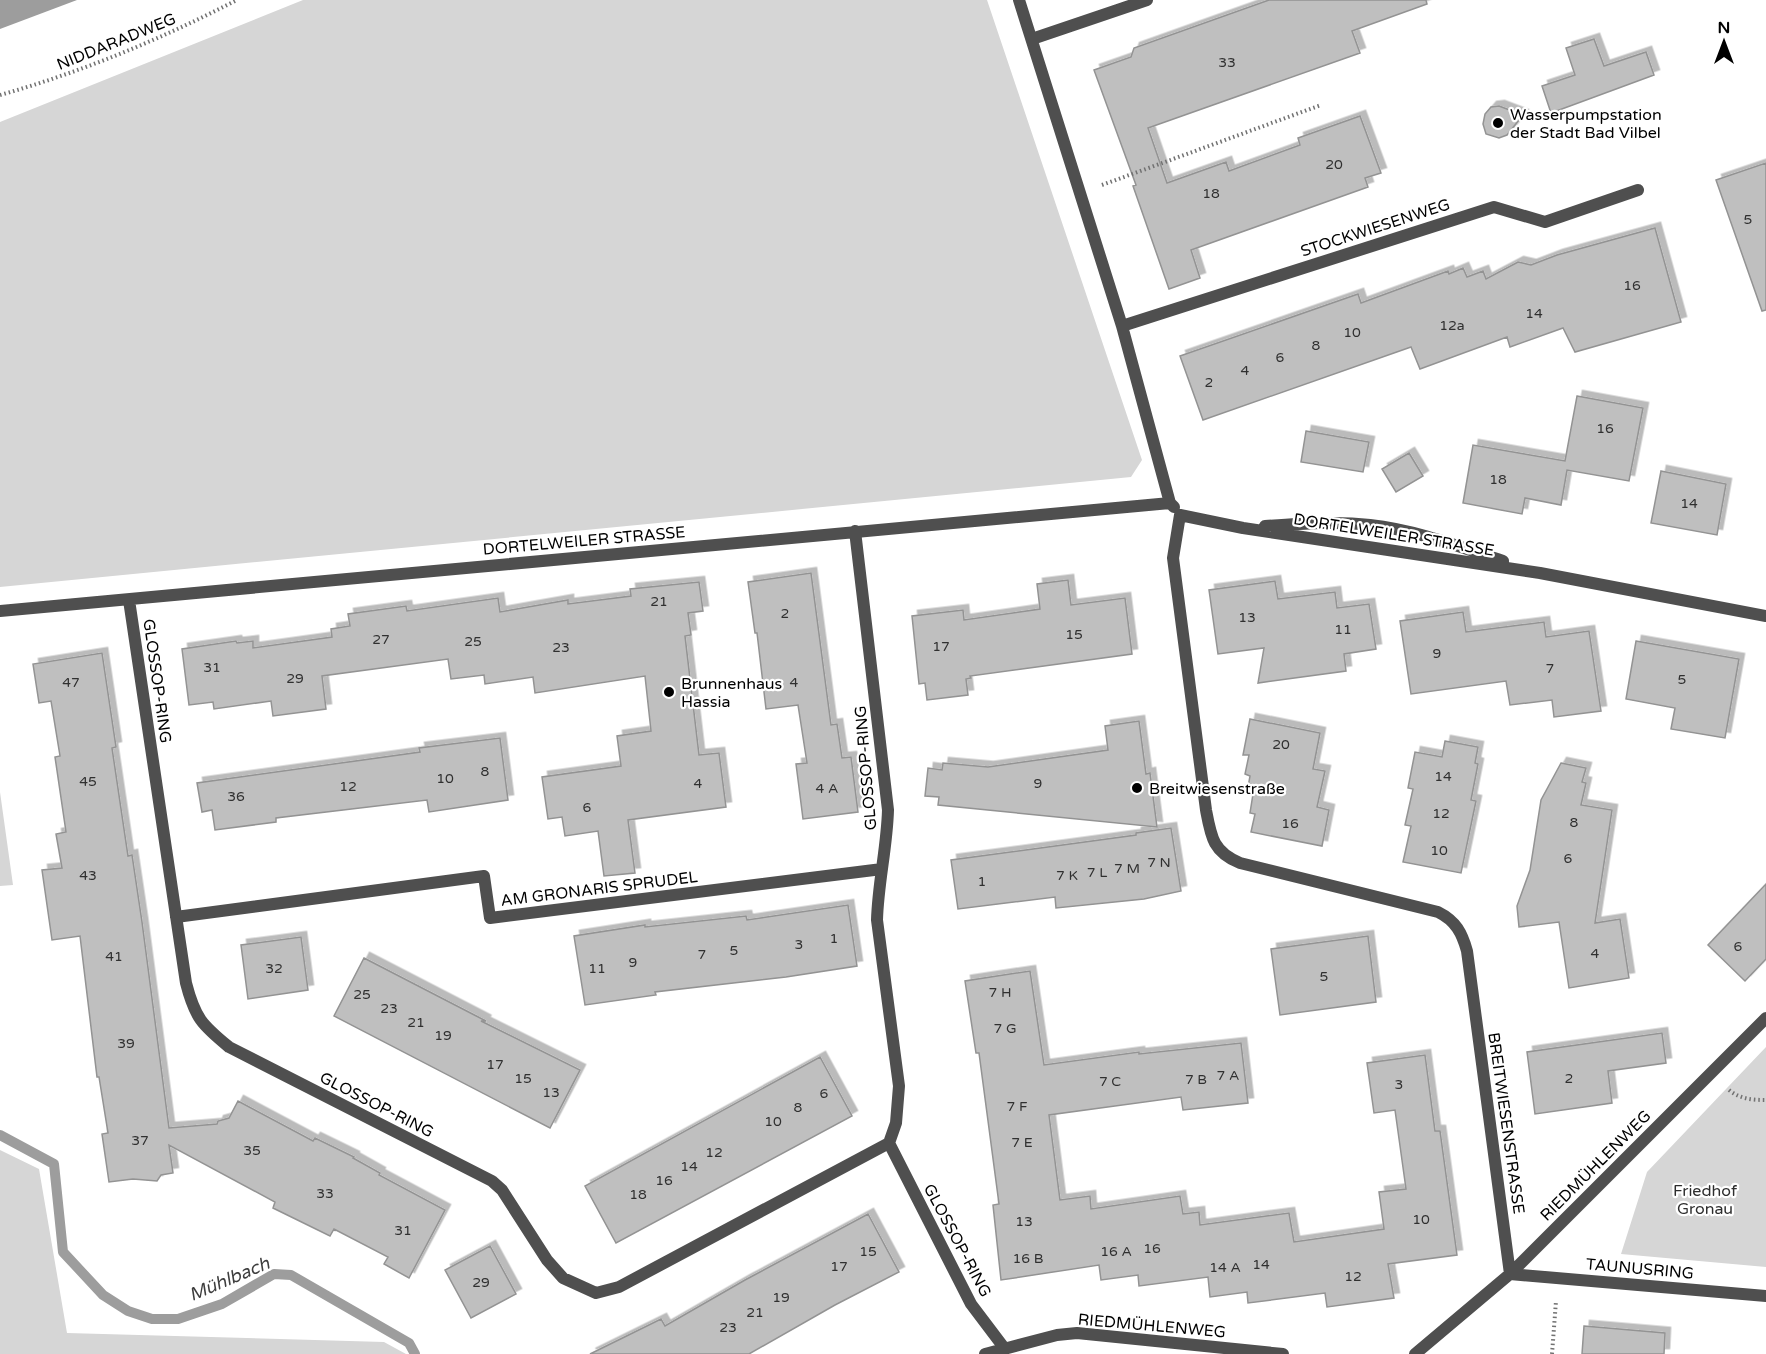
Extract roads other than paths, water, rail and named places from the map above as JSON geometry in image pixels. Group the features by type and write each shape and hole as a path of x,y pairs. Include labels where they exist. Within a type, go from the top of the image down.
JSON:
{"street":[{"path":"1019,0 1122,326 1170,503 1180,515"},
{"path":"1032,39 1147,0"},
{"name":"STOCKWIESENWEG","path":"1122,326 1494,207 1545,222 1638,190"},
{"name":"DORTELWEILER STRASSE","path":"0,611 1170,503"},
{"name":"DORTELWEILER STRASSE","path":"1180,515 1243,528 1540,573 1766,616"},
{"name":"BREITWIESENSTRASSE","path":"1180,515 1173,558 1206,810 1216,847 1225,857 1240,863 1438,912 1448,916 1457,926 1467,951 1510,1274"},
{"name":"DORTELWEILER STRASSE","path":"1243,528 1309,523 1371,525 1423,536 1540,573"},
{"name":"GLOSSOP-RING","path":"129,600 186,983 195,1013 204,1027 229,1047 492,1181 502,1190 547,1260 563,1278 596,1293 619,1287 889,1143 896,1123 899,1086 877,920 878,896 887,842 888,810 855,531"},
{"name":"AM GRONARIS SPRUDEL","path":"176,917 484,876 490,918 882,869"},
{"name":"RIEDMÜHLENWEG","path":"1415,1354 1510,1274 1766,1018"},
{"name":"GLOSSOP-RING","path":"889,1143 971,1304 1005,1349"},
{"name":"TAUNUSRING","path":"1510,1274 1766,1296"},
{"name":"RIEDMÜHLENWEG","path":"985,1354 1057,1335 1077,1333 1283,1354"}],"waterway":[{"name":"Mühlbach","path":"0,1135 54,1164 63,1252 103,1295 128,1311 152,1319 178,1319 222,1304 274,1274 291,1275 409,1343 415,1354"}],"place":[{"name":"Wasserpumpstation der Stadt Bad Vilbel","path":"1498,123"},
{"name":"Brunnenhaus Hassia","path":"669,692"},
{"name":"Breitwiesenstraße","path":"1137,788"}],"park label":[{"name":"Friedhof Gronau","path":"1705,1199"}]}
